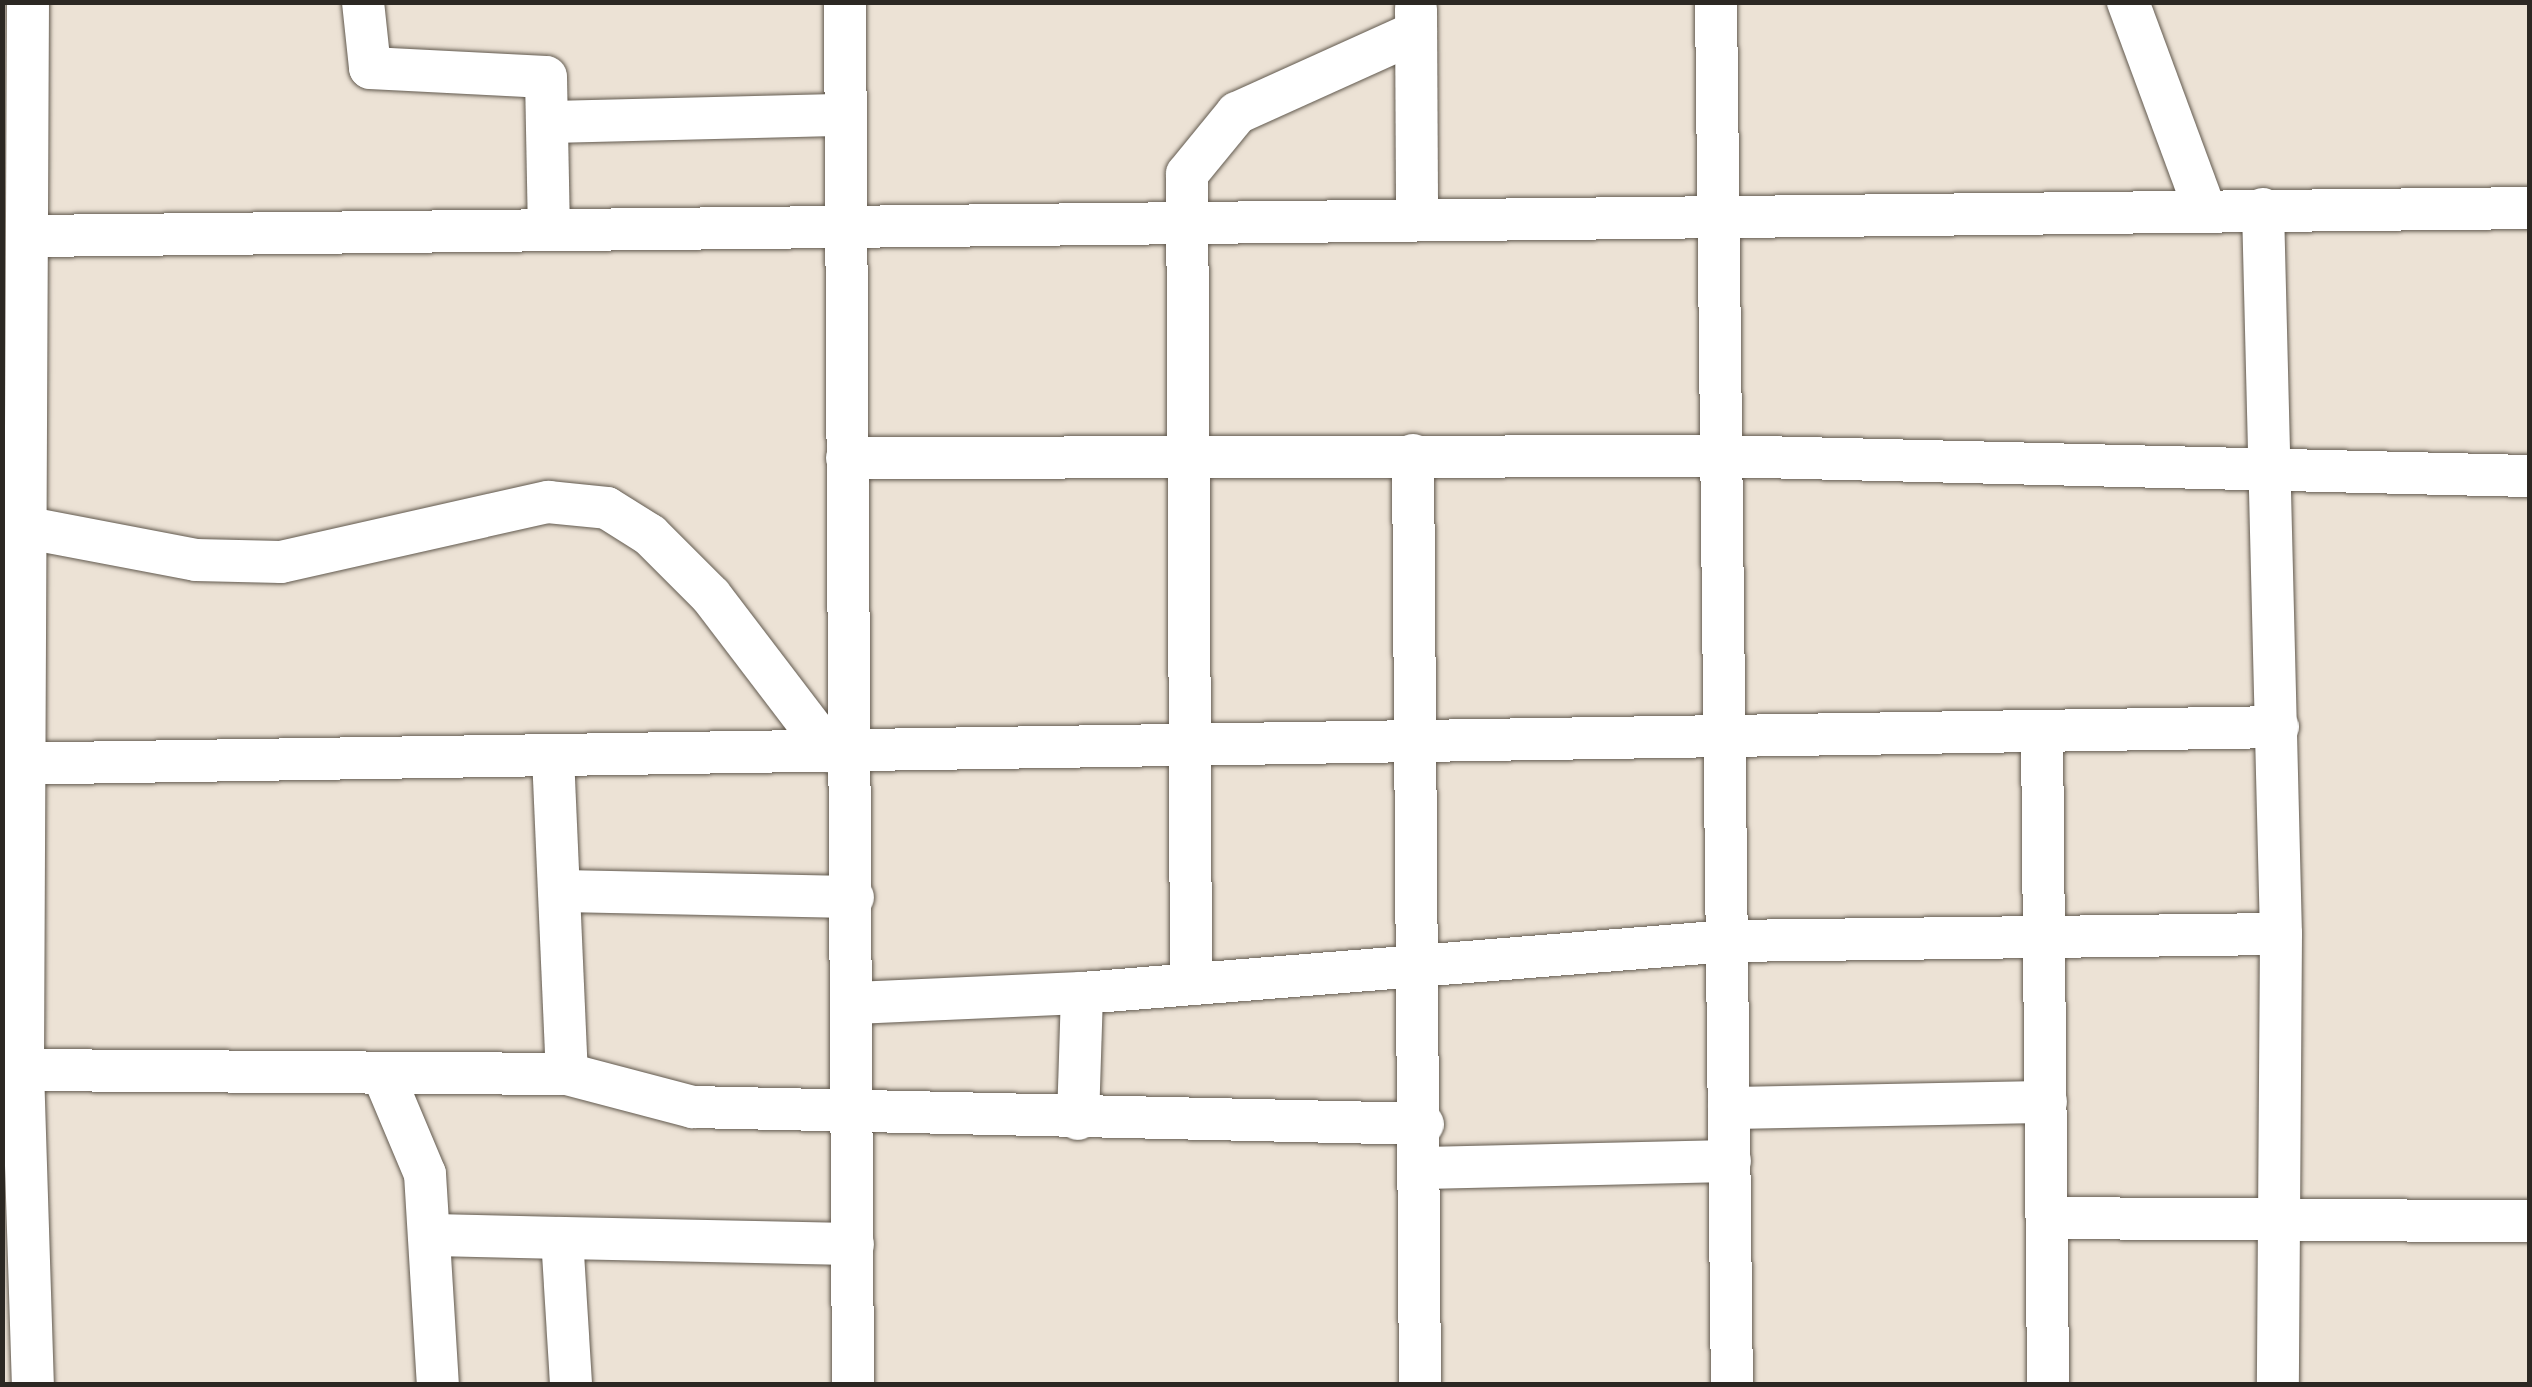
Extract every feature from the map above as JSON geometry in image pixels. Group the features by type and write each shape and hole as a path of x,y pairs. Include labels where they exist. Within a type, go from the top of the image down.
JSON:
{"street":[{"path":"28,2 15,70 30,236 14,524 13,764 32,1384"},
{"path":"363,2 370,68 537,73 551,85 549,229"},
{"path":"845,2 848,458 839,751 853,897 853,1384"},
{"path":"1716,2 1732,1384"},
{"path":"2128,2 2205,210"},
{"path":"1192,981 1182,221 1187,174 1237,113 1416,17 1417,218"},
{"path":"552,122 846,114"},
{"path":"30,236 2530,208"},
{"path":"2263,210 2263,474 2278,728 2281,934 2276,1220 2278,1384"},
{"path":"1412,455 1423,1124 1420,1384"},
{"path":"848,458 1721,456 2263,474 2530,476"},
{"path":"14,524 196,560 281,562 548,502 606,508 650,535 711,596 839,751"},
{"path":"13,764 2278,728"},
{"path":"2042,731 2048,1384"},
{"path":"553,756 567,1074"},
{"path":"560,890 853,897"},
{"path":"853,1004 1082,992 1419,962 1728,941 2046,933 2281,934"},
{"path":"1078,1119 1082,992"},
{"path":"23,1070 385,1079 567,1074 693,1108 851,1115 1423,1124"},
{"path":"385,1079 416,1138 434,1234 438,1384"},
{"path":"1729,1108 2046,1102"},
{"path":"1423,1168 1730,1161"},
{"path":"2047,1218 2530,1221"},
{"path":"434,1234 854,1244"},
{"path":"562,1238 571,1384"}]}
